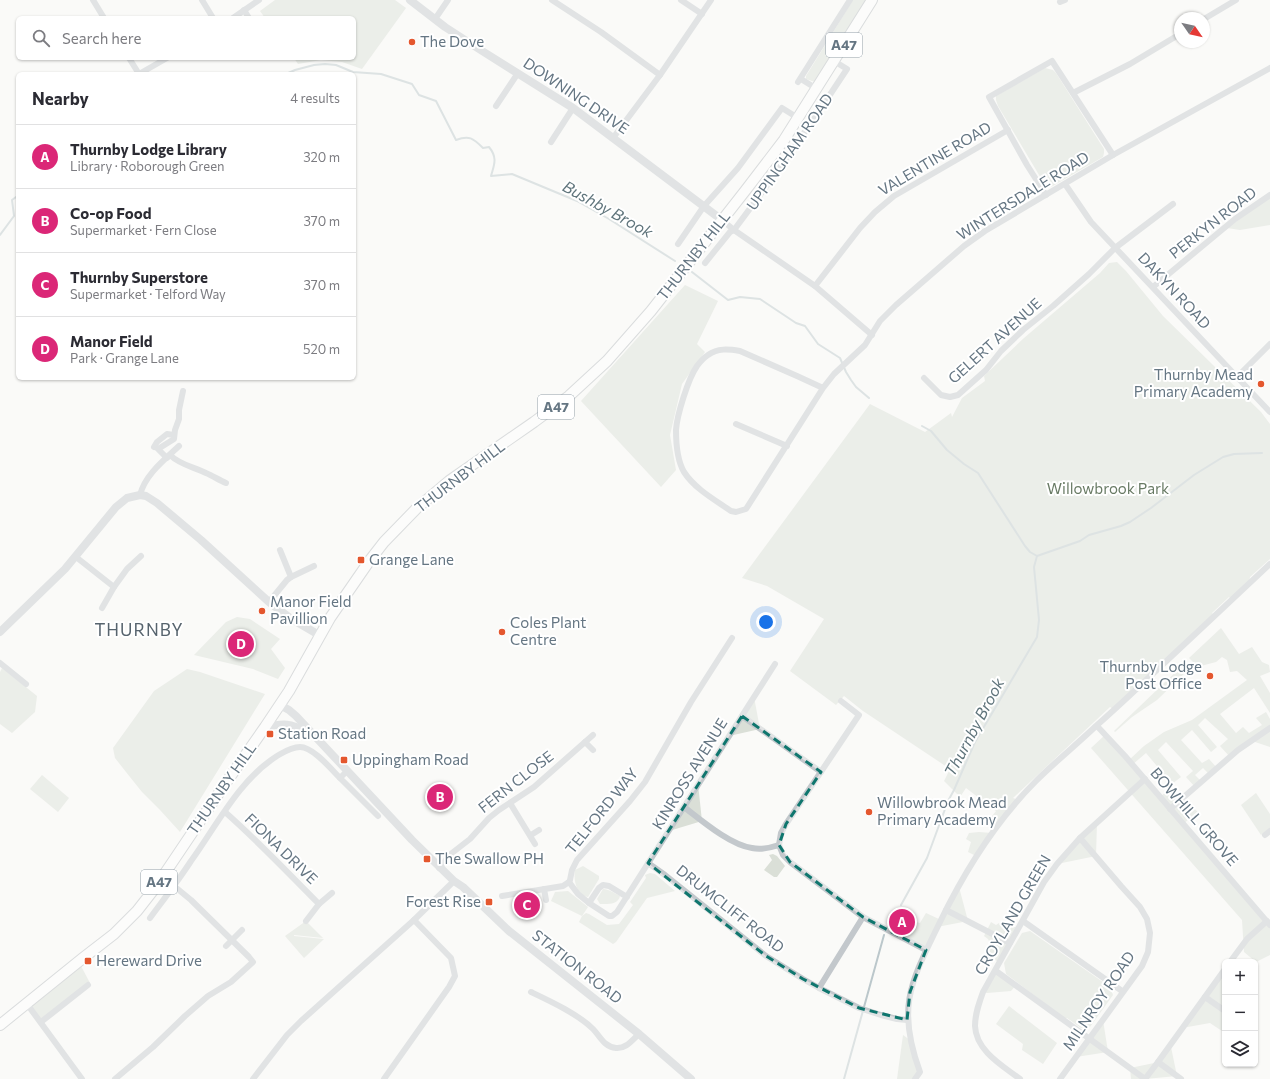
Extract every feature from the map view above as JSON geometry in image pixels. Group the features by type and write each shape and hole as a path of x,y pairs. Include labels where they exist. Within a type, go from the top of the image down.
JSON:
{"highway":[{"name":"UPPINGHAM ROAD","path":"817,89 872,0"},
{"name":"THURNBY HILL","path":"0,1025 114,934 137,911 155,888 280,705 319,635 370,560 417,508 449,481 552,409 587,380 612,355 651,311 768,162 817,89"}],"street":[{"path":"93,0 103,16"},
{"path":"202,0 213,16"},
{"path":"236,16 259,0"},
{"name":"DOWNING DRIVE","path":"410,0 479,49 573,108 722,220"},
{"path":"435,19 448,0"},
{"path":"552,0 601,32 660,75"},
{"path":"681,0 702,14"},
{"path":"613,138 660,75 711,0"},
{"path":"817,89 799,80 850,0"},
{"path":"1210,15 1236,0"},
{"path":"244,10 248,16"},
{"path":"1073,93 1130,64 1174,38"},
{"path":"130,60 138,72"},
{"path":"142,72 164,60"},
{"name":"UPPINGHAM ROAD","path":"705,263 730,232 734,230 819,112 847,69 834,60"},
{"path":"1046,195 989,96 1052,61 1113,155"},
{"name":"WINTERSDALE ROAD","path":"823,388 740,351 719,350 709,354 696,367 679,414 676,429 676,440 678,454 684,471 690,480 701,490 731,511 736,512 746,509 823,388 834,374 865,345 880,321 896,305 964,246 985,231 1113,155 1270,68"},
{"path":"496,106 518,73"},
{"path":"551,142 573,108"},
{"name":"UPPINGHAM ROAD","path":"678,244 704,206 738,168 782,108 798,118"},
{"name":"VALENTINE ROAD","path":"815,286 860,228 875,212 894,196 1008,130"},
{"name":"DAKYN ROAD","path":"1065,184 1091,222 1270,412"},
{"name":"PERKYN ROAD","path":"1153,287 1235,219 1270,195"},
{"name":"GELERT AVENUE","path":"924,378 941,395 958,395 986,370 1001,351 1077,285 1115,248 1173,204"},
{"path":"722,220 734,230 815,286 872,335"},
{"path":"1237,377 1270,344"},
{"path":"183,391 179,410 179,419 174,439 158,448 182,464 207,473 226,483"},
{"path":"736,424 787,446"},
{"path":"154,447 157,442 167,434 174,435"},
{"path":"140,495 144,484 151,474 179,446"},
{"path":"0,632 65,569 116,507 127,498 140,495 151,499 180,521 269,602 290,618 319,635"},
{"path":"280,550 292,577"},
{"path":"76,556 114,587"},
{"path":"102,608 114,587 127,569 141,556"},
{"path":"924,1079 914,1056 910,1040 907,1020 910,992 916,972 926,950 946,910 980,849 997,826 1036,781 1270,564"},
{"path":"269,602 287,580 314,566"},
{"name":"TELFORD WAY","path":"569,882 577,860 645,782 691,702 732,638"},
{"path":"0,663 26,684"},
{"name":"KINROSS AVENUE","path":"569,882 578,894 607,915 612,916 617,912 775,664"},
{"path":"841,701 859,715 786,824 781,833 779,845 783,855 790,862 863,917 926,950"},
{"name":"STATION ROAD","path":"280,705 289,710 454,881 463,887 509,931 639,1034 691,1079"},
{"path":"742,716 821,772"},
{"name":"STATION ROAD","path":"265,727 279,724 292,725 314,736"},
{"name":"BOWHILL GROVE","path":"1097,726 1145,779 1268,923"},
{"path":"1170,809 1238,750 1270,728"},
{"name":"FERN CLOSE","path":"440,868 452,853 470,839 489,818 534,786 593,735"},
{"path":"586,742 592,750"},
{"path":"150,918 245,784 267,762 287,750 299,747 305,748 316,755 378,816"},
{"path":"340,778 347,771"},
{"name":"CROYLAND GREEN","path":"1020,1079 992,1057 983,1047 978,1037 975,1026 977,1009 983,992 1052,870 1080,838 1145,779"},
{"path":"510,803 535,844"},
{"path":"684,807 722,834 741,845 759,849 779,845"},
{"name":"FIONA DRIVE","path":"224,812 248,832 319,904"},
{"path":"530,835 539,830"},
{"name":"MILNROY ROAD","path":"1060,1079 1122,991 1142,966 1148,952 1150,934 1147,919 1140,907 1120,886 1080,838"},
{"name":"DRUMCLIFF ROAD","path":"648,863 766,956 818,988 859,1008 897,1019 907,1020"},
{"path":"253,1079 287,1035 301,1021 414,920 454,881"},
{"path":"502,896 563,886 569,882"},
{"path":"589,903 599,888 603,885 609,886 627,897"},
{"path":"115,1079 123,1077 185,1016 208,996 230,982 253,962 191,900 174,886"},
{"path":"155,888 167,895"},
{"path":"544,889 546,900"},
{"name":"FIONA DRIVE","path":"306,921 319,904 332,894"},
{"path":"946,910 1010,943"},
{"path":"818,988 863,917"},
{"path":"384,1079 449,987 455,976 450,958 414,920"},
{"path":"1024,921 1122,991"},
{"path":"1232,959 1247,939 1268,923"},
{"path":"226,946 242,930"},
{"path":"996,971 1145,1079 1222,973"},
{"path":"41,1022 88,985"},
{"path":"531,992 577,1017 592,1028 604,1043 614,1048 625,1047 639,1034"},
{"path":"1205,997 1222,1009"},
{"path":"27,1004 82,1079"},
{"path":"1158,1062 1181,1079"},
{"path":"915,1079 920,1072"}],"highlighted area":[{"path":"742,716 821,772 786,824 779,845 790,862 863,917 926,950 910,992 907,1020 859,1008 803,979 766,956 648,863"}],"green space":[{"path":"275,0 395,0 406,8 362,69 342,62 321,60 356,60 356,16 264,16 260,11"},
{"path":"853,0 867,0 815,82 806,79 806,76"},
{"path":"295,60 321,60 298,64"},
{"path":"1045,68 1053,70 1056,73 1104,149 1103,157 1051,187 1045,185 998,106 996,100 996,96"},
{"path":"1270,197 1270,225 1240,230 1227,228"},
{"name":"Willowbrook Park","path":"1117,262 1163,316 1261,412 1270,424 1270,559 1250,577 1249,583 1230,598 1229,597 1113,709 1110,707 1013,798 1019,800 997,826 989,820 996,811 966,788 960,797 944,781 950,769 863,711 844,696 836,705 790,671 824,619 767,586 742,578 870,404 925,432 951,413 952,417 962,398 985,381 984,376 1024,338 1100,273 1109,263"},
{"path":"685,285 718,301 697,344 705,352 682,384 670,435 676,470 661,487 581,401"},
{"path":"237,617 250,619 280,639 271,649 285,668 278,679 253,669 194,655 226,622"},
{"path":"1221,628 1239,654 1252,647 1262,662 1269,665 1270,672 1260,676 1270,693 1270,713 1254,688 1220,714 1236,733 1243,727 1249,733 1262,725 1256,718 1266,712 1270,719 1270,747 1252,741 1230,757 1220,746 1228,739 1205,718 1198,725 1217,747 1211,752 1192,730 1181,740 1202,763 1209,759 1217,768 1210,775 1203,768 1195,775 1202,782 1195,787 1186,777 1193,771 1166,742 1158,750 1181,777 1172,784 1146,753 1132,765 1160,797 1172,787 1198,812 1183,824 1270,925 1270,955 1258,961 1258,959 1252,959 1244,952 1242,920 1091,748 1105,735 1129,760 1144,746 1164,732 1192,720 1247,680 1237,671 1230,672 1227,660 1222,657 1216,662 1193,668 1193,662 1189,658"},
{"path":"1187,663 1190,665 1187,671 1157,700 1132,717 1115,732 1114,731 1184,664"},
{"path":"2,668 37,696 35,712 12,733 0,724 0,672"},
{"path":"187,669 265,694 180,832 142,792 126,772 115,758 113,748 154,691"},
{"path":"754,697 760,729 729,736"},
{"path":"42,775 69,798 58,812 30,789"},
{"path":"698,784 702,821 669,831"},
{"path":"1256,793 1270,814 1270,828 1261,835 1241,805"},
{"path":"1097,823 1096,856 1057,864"},
{"path":"969,833 992,833 976,856 968,852 971,842 966,839"},
{"path":"773,854 777,856 785,866 777,877 774,877 764,870 772,860 769,855"},
{"path":"583,866 599,876 599,879 588,897 581,893 575,883 575,870"},
{"path":"650,873 655,874 675,891 647,898 616,942 613,944 579,922 582,916 586,913 607,925 619,924 633,905 630,902 646,878 645,875"},
{"path":"959,887 968,921 937,927 927,949 899,936 909,920 920,923 926,913 941,920"},
{"path":"603,889 609,890 620,896 619,899 612,903 600,904 597,899"},
{"path":"568,891 588,907 582,916 551,901 555,892"},
{"path":"306,921 323,938 294,936 324,939 304,958 285,936"},
{"path":"991,922 996,925 999,923 1007,928 1021,926 1000,963 986,954 991,945 988,939 984,936"},
{"path":"1030,931 1110,987 1113,995 1090,1027 1081,1028 1067,1018 1064,1018 1006,974 1004,963 1022,933"},
{"path":"81,966 90,983 41,1022 30,1007"},
{"path":"996,971 1016,985 1011,991 983,992"},
{"path":"1222,976 1222,1031 1210,1023 1182,1028"},
{"path":"1009,1006 1057,1043 1043,1064 1022,1050 1023,1044 996,1024"},
{"path":"1103,1020 1108,1052 1076,1057"},
{"path":"903,1035 910,1040 920,1072 915,1079 897,1079"},
{"path":"1171,1047 1177,1076 1131,1079 1130,1068 1159,1062"}],"waterway":[{"name":"Bushby Brook","path":"290,72 314,65 325,64 336,65 353,72"},
{"name":"Bushby Brook","path":"356,72 381,74 412,84 419,95 436,101 456,140 471,138 483,148 489,147 492,151 494,155 494,165 491,176 512,174 577,201 609,219 675,261"},
{"name":"Bushby Brook","path":"0,235 14,216 12,200 16,197"},
{"name":"Bushby Brook","path":"692,272 728,300 740,297 760,299 796,323 805,326 818,344 840,358 846,372 856,387 869,398"},
{"name":"Bushby Brook","path":"922,426 931,431 947,450 978,473 1025,546 1030,552 1037,556 1080,541 1089,535 1130,522 1194,475 1223,457 1234,454 1262,453"},
{"name":"Thurnby Brook","path":"901,905 927,858 948,801 975,742 1037,637 1039,620 1034,567 1037,556"},
{"name":"Thurnby Brook","path":"844,1079 884,935"}],"place":[{"name":"The Dove","path":"412,42"},
{"name":"Thurnby Mead Primary Academy","path":"1261,384"},
{"name":"Grange Lane","path":"361,560"},
{"name":"Manor Field Pavillion","path":"262,611"},
{"name":"Coles Plant Centre","path":"502,632"},
{"name":"Manor Field","path":"241,644"},
{"name":"Thurnby Lodge Post Office","path":"1210,676"},
{"name":"Station Road","path":"270,734"},
{"name":"Uppingham Road","path":"344,760"},
{"name":"Co-op Food","path":"440,797"},
{"name":"Willowbrook Mead Primary Academy","path":"869,812"},
{"name":"The Swallow PH","path":"427,859"},
{"name":"Forest Rise","path":"489,902"},
{"name":"Thurnby Superstore","path":"527,905"},
{"name":"Thurnby Lodge Library","path":"902,922"},
{"name":"Hereward Drive","path":"88,961"}],"district":[{"name":"THURNBY","path":"139,630"}]}
